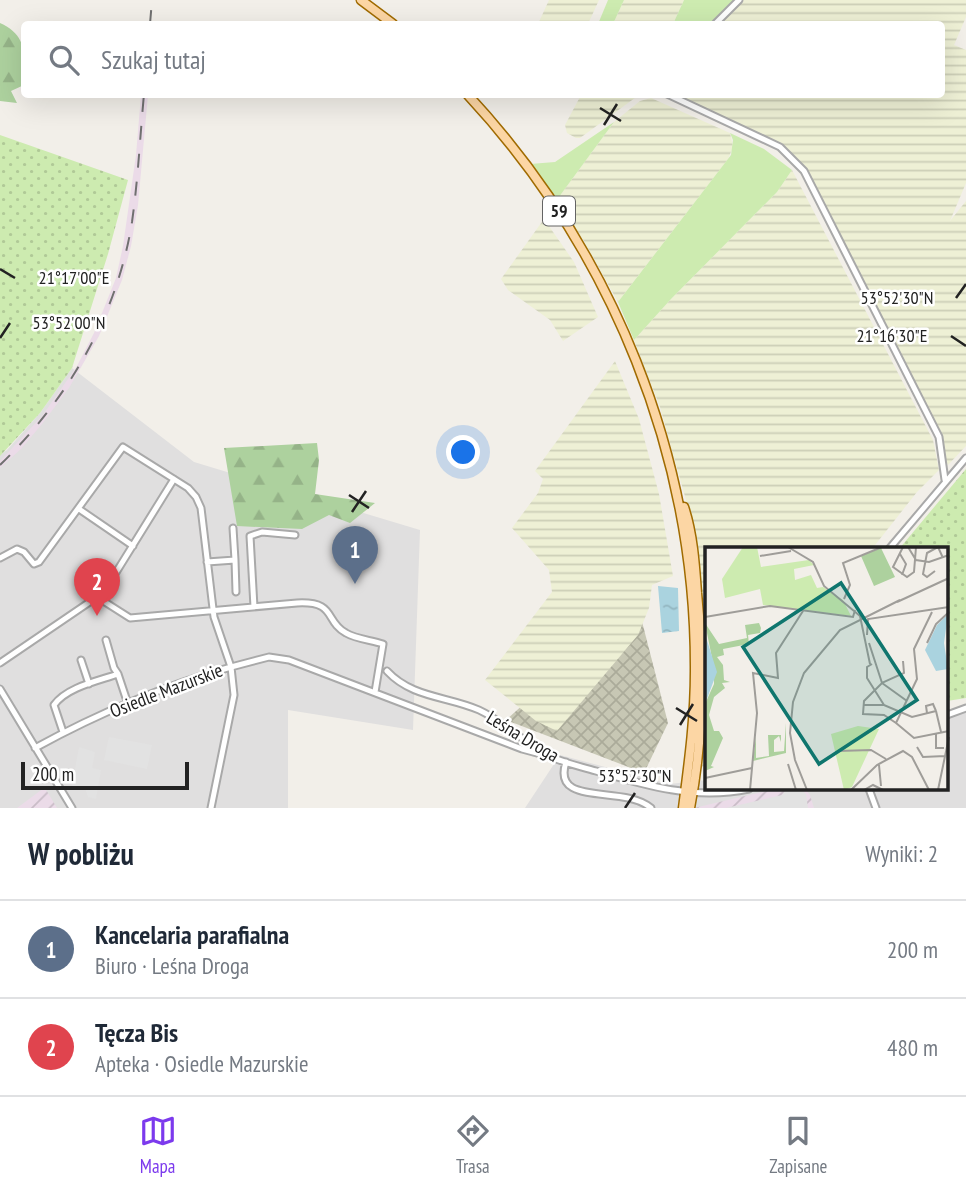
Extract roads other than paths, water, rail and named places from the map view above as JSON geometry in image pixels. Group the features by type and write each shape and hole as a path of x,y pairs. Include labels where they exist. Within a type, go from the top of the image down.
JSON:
{"main road":[{"path":"363,1 389,21"},
{"name":"59","path":"471,98 502,132 567,224 603,286 648,391 676,485 688,565 694,632 690,808"},
{"name":"59","path":"683,808 689,793"}],"street":[{"path":"718,21 739,0"},
{"path":"676,98 780,147 804,171 939,437 945,480"},
{"name":"Osiedle Mazurskie","path":"0,558 17,549 24,552 34,564 39,562 123,446 188,488 196,497 201,508 212,611 231,667 128,704 63,732 35,748"},
{"path":"891,547 966,458"},
{"path":"0,663 97,597 133,546 174,479"},
{"path":"79,509 133,546"},
{"path":"233,528 236,592"},
{"path":"254,607 250,536 262,532 295,535"},
{"path":"207,562 235,560"},
{"path":"97,597 130,618 314,604 328,611 345,633 383,644 375,692"},
{"path":"106,640 128,704"},
{"path":"211,808 234,695 231,667 277,657 548,756"},
{"path":"81,660 89,684"},
{"name":"Leśna Droga","path":"387,671 397,682 412,690 464,705 490,716 548,756 649,787 689,793 742,790"},
{"path":"63,732 54,705 59,698 118,674"},
{"path":"0,689 72,808"},
{"path":"948,716 966,708"},
{"path":"566,762 562,778 569,794"},
{"path":"869,790 876,808"},
{"path":"596,801 635,799 652,808"}],"water":[{"path":"658,586 678,588 679,631 662,633"}],"railway":[{"path":"150,21 152,0"},
{"path":"0,465 25,439 68,384 102,323 115,290 132,222 144,98"}],"place":[{"name":"Kancelaria parafialna","path":"355,584"},
{"name":"Tęcza Bis","path":"97,616"}]}
